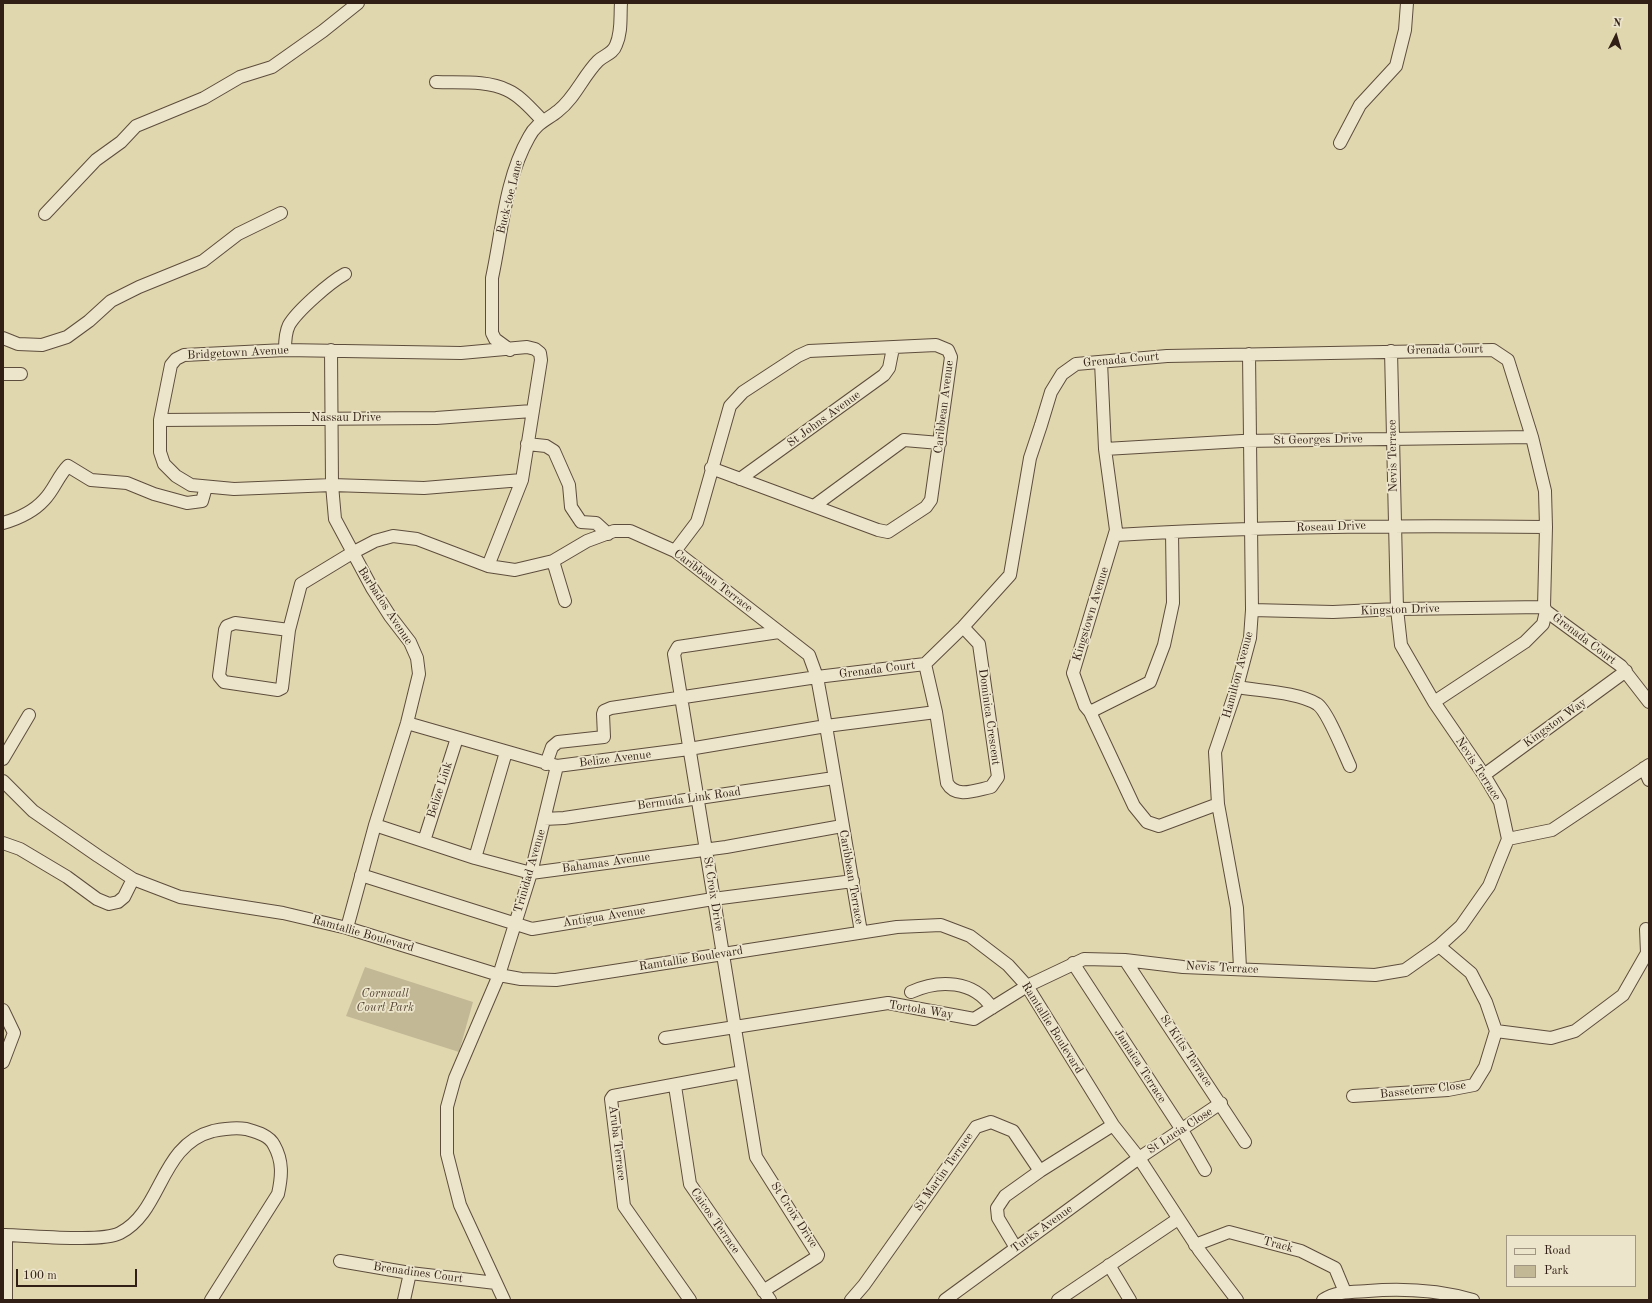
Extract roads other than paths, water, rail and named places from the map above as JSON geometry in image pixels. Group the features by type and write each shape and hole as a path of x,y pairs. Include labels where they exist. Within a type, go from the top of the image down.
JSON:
{"street":[{"path":"45,214 96,160 122,142 136,126 204,98 240,77 272,67 323,31 358,3"},
{"name":"Buck-toe Lane","path":"510,350 495,339 491,328 492,278 509,191 515,171 529,135 542,120 558,111 598,61 613,51 618,38 620,3"},
{"path":"1340,143 1360,105 1396,66 1405,30 1407,3"},
{"path":"436,82 496,86 507,90 523,101 542,120"},
{"path":"3,338 18,344 42,345 67,337 89,321 111,301 139,287 203,261 238,234 281,213"},
{"path":"285,350 286,334 293,319 333,280 345,274"},
{"name":"Caribbean Avenue","path":"675,551 697,522 712,468 730,406 736,398 755,384 798,356 809,351 936,345 948,350 951,356 952,364 931,500 926,507 888,532 878,530 712,468"},
{"name":"Bridgetown Avenue","path":"522,480 424,488 332,485 234,489 190,485 176,476 164,464 160,452 160,420 171,365 176,359 184,356 285,350 447,353 528,348 535,349 540,353 541,360 532,411"},
{"name":"St Johns Avenue","path":"740,479 884,375 889,368 893,348"},
{"name":"Barbados Avenue","path":"331,350 332,485 335,519 352,553 386,611 410,642 417,658 419,674 407,723 375,825 347,928"},
{"name":"Grenada Court","path":"681,698 925,664 963,627 1010,575 1030,458 1051,392 1062,374 1076,364 1167,356 1493,350 1508,360 1532,437 1545,491 1545,609 1543,624 1525,642 1434,702"},
{"name":"Nevis Terrace","path":"1027,986 1084,959 1125,960 1183,966 1374,975 1405,970 1439,946 1461,926 1490,886 1508,839 1500,802 1484,775 1434,702 1401,645 1397,609 1390,351"},
{"name":"Hamilton Avenue","path":"1240,968 1237,908 1218,804 1215,752 1250,638 1252,610 1249,485 1249,354"},
{"name":"Kingstown Avenue","path":"1101,362 1105,449 1116,535 1073,673 1085,706 1090,712 1134,806 1147,822 1159,826 1218,804"},
{"path":"3,374 21,374"},
{"path":"488,566 522,480 532,411"},
{"name":"Nassau Drive","path":"160,420 331,417 436,418 532,411"},
{"name":"St Georges Drive","path":"1105,449 1250,441 1532,437"},
{"path":"814,506 904,440 940,443"},
{"path":"527,444 546,446 554,451 569,485 571,506 577,513 578,519 581,522 596,523 608,534"},
{"path":"3,524 28,512 44,500 68,466 91,480 127,483 154,494 187,503 202,501 206,487"},
{"name":"Roseau Drive","path":"1116,535 1394,525 1546,527"},
{"name":"Caribbean Terrace","path":"289,630 235,623 227,626 225,630 219,676 221,679 224,682 278,690 282,688 289,630 301,584 375,541 393,536 407,537 488,566 515,570 553,562 588,541 614,531 630,531 675,551 809,655 817,678 861,932"},
{"path":"1090,712 1150,682 1164,645 1173,603 1172,532"},
{"path":"553,562 565,601"},
{"name":"Kingston Drive","path":"1252,610 1333,612 1397,609 1545,609"},
{"name":"Grenada Court","path":"1545,609 1593,644 1626,671"},
{"name":"Dominica Crescent","path":"925,664 936,712 950,788 955,792 962,792 991,788 998,777 979,644 963,627"},
{"name":"St Croix Drive","path":"767,1296 818,1257 818,1254 756,1157 674,654 678,647 779,632"},
{"path":"1626,671 1649,702"},
{"name":"Kingston Way","path":"1484,775 1626,671"},
{"path":"1236,687 1298,697 1318,704 1325,714 1350,766"},
{"name":"Trinidad Avenue","path":"504,1300 460,1205 447,1154 447,1107 455,1078 499,975 531,873 544,819 552,765 552,747 558,742 604,737 603,714 604,711 611,708 681,698"},
{"path":"826,726 936,712"},
{"path":"3,759 29,715"},
{"name":"Belize Avenue","path":"407,723 552,765 689,749 826,726"},
{"name":"Belize Link","path":"424,841 457,738"},
{"path":"475,858 506,752"},
{"path":"1508,839 1552,830 1647,766 1649,780"},
{"name":"Bermuda Link Road","path":"544,819 564,818 834,778"},
{"name":"Ramtallie Boulevard","path":"3,781 33,811 133,879 180,897 283,913 347,928 499,975 521,979 556,980 897,927 941,925 970,936 1008,965 1027,986 1113,1126 1139,1158 1195,1245 1237,1300"},
{"name":"Bahamas Avenue","path":"375,825 475,858 531,873 705,850 842,826"},
{"path":"3,843 20,849 67,876 97,899 109,904 118,902 124,897 133,879"},
{"name":"Antigua Avenue","path":"361,876 532,929 714,899 853,881"},
{"path":"1439,946 1471,973 1486,1002 1496,1031 1551,1038 1575,1031 1624,995 1647,953 1646,929"},
{"name":"St Kitts Terrace","path":"1125,960 1245,1142"},
{"name":"Jamaica Terrace","path":"1073,963 1182,1130 1205,1170"},
{"path":"911,992 936,983 968,987 979,995 992,1008"},
{"name":"Tortola Way","path":"665,1038 888,1003 974,1019 1027,986"},
{"path":"3,1010 14,1034 3,1062"},
{"name":"Basseterre Close","path":"1353,1096 1448,1090 1474,1085 1485,1067 1496,1031"},
{"name":"Aruba Terrace","path":"690,1300 624,1206 611,1099 613,1096 675,1086 742,1072"},
{"name":"Caicos Terrace","path":"675,1086 690,1184 767,1296"},
{"name":"St Lucia Close","path":"1139,1158 1221,1104"},
{"name":"St Martin Terrace","path":"851,1300 864,1285 976,1126 991,1122 1013,1131 1040,1171"},
{"path":"1016,1248 998,1218 997,1208 1005,1196 1040,1171 1113,1126"},
{"path":"6,1300 5,1235 100,1238 119,1234 134,1225 145,1211 168,1168 179,1153 193,1141 208,1133 224,1128 243,1129 260,1133 273,1142 280,1155 282,1175 278,1194 211,1300"},
{"name":"Turks Avenue","path":"945,1300 1139,1158"},
{"path":"1058,1300 1178,1219"},
{"name":"Track","path":"1195,1245 1229,1232 1301,1251 1335,1268 1345,1292"},
{"name":"Brenadines Court","path":"340,1261 410,1273 496,1283"},
{"path":"1109,1265 1130,1300"},
{"path":"404,1300 410,1273"},
{"path":"1323,1300 1345,1292 1408,1288 1455,1295 1473,1300"}],"park label":[{"name":"Cornwall Court Park","path":"385,1001"}]}
